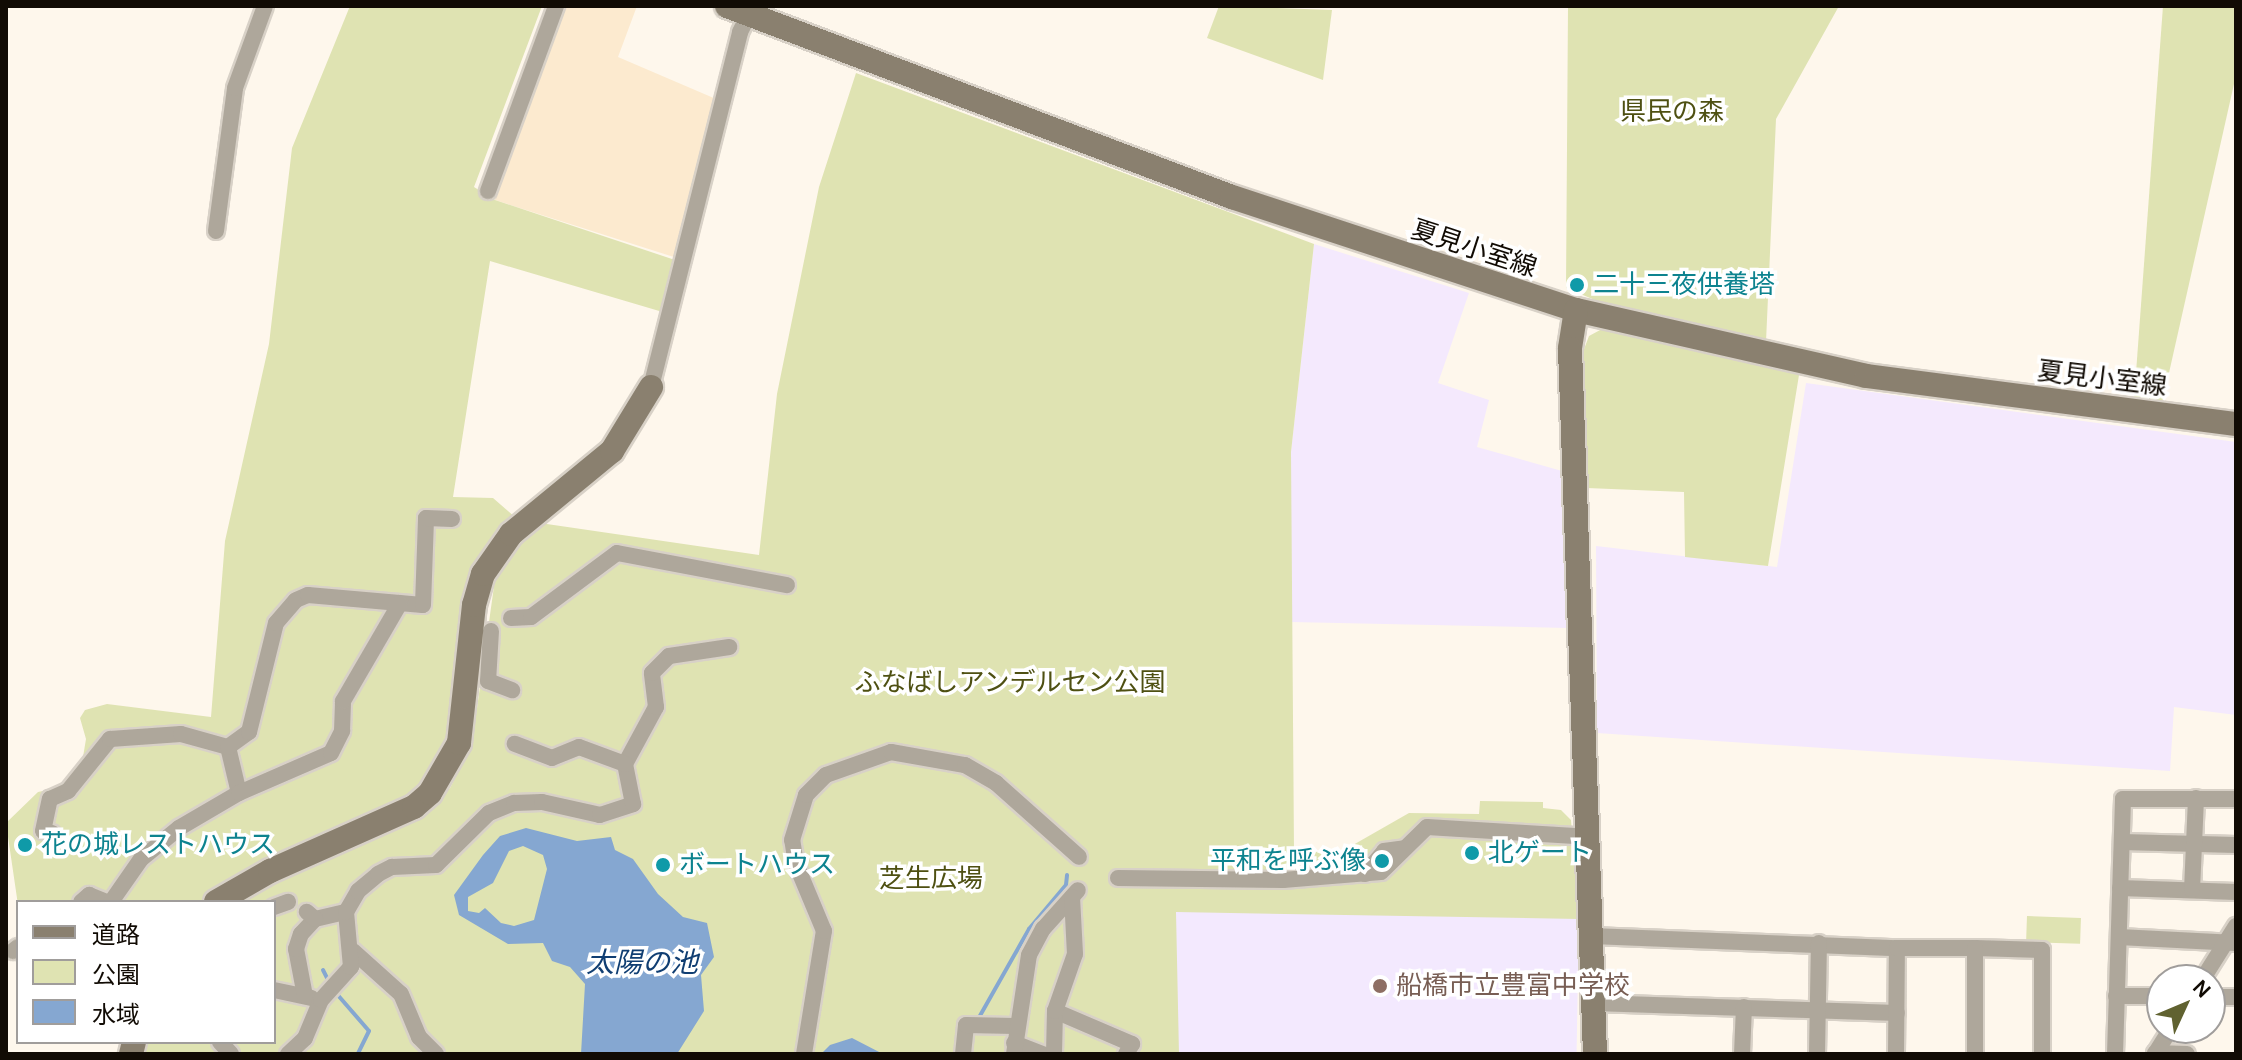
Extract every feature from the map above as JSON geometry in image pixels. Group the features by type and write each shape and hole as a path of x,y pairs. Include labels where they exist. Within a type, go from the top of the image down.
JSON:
{"main road":[{"name":"夏見小室線","path":"743,8 1232,197 1576,310 1866,376 2236,424"},
{"path":"1576,310 1570,349 1595,1054"},
{"path":"219,900 270,871 414,807 430,793 459,743 474,605 483,574 511,534 607,457 635,420 651,387"}],"street":[{"path":"216,231 235,88 265,6"},
{"path":"488,191 556,6"},
{"path":"651,387 743,8"},
{"path":"228,747 254,724 276,623 288,606 308,595 423,605 426,518 452,519"},
{"path":"511,618 529,622 617,553 787,585"},
{"path":"109,900 125,876 162,840 239,793 331,753 342,731 343,701 400,603"},
{"path":"491,631 488,681 512,690"},
{"path":"344,980 353,951 346,912 358,891 392,867 436,865 498,808 542,802 600,815 633,804 625,764 656,707 652,673 669,656 729,647"},
{"path":"52,833 43,831 50,799 68,791 110,739 181,734 228,747"},
{"path":"515,744 552,758 579,747 625,764"},
{"path":"228,747 239,793"},
{"path":"804,1054 824,931 796,864 792,840 806,795 826,775 891,752 965,765 996,783 1079,857"},
{"path":"2115,1054 2122,842 2127,796 2236,799"},
{"path":"2192,890 2196,798"},
{"path":"1118,878 1283,880 1365,874 1390,868 1427,827 1575,836"},
{"path":"2122,842 2236,845"},
{"path":"2120,888 2236,892"},
{"path":"1043,1054 1014,1049 1015,1026 1029,955 1043,929 1075,894 1075,954 1055,1011 1054,1054"},
{"path":"83,900 89,895 103,900"},
{"path":"288,1054 305,1038 313,998 296,949 301,934 311,916 346,912"},
{"path":"2214,964 2230,943 2236,926"},
{"path":"1592,936 1897,948 2042,950 2042,1054"},
{"path":"2119,937 2230,943"},
{"path":"1817,1054 1819,943"},
{"path":"1896,1054 1897,948"},
{"path":"1975,948 1975,1054"},
{"path":"353,951 401,994 419,1037 436,1054"},
{"path":"276,990 313,998 344,980 379,977"},
{"path":"2116,996 2146,996"},
{"path":"1594,1003 1897,1013"},
{"path":"1742,1054 1744,1007"},
{"path":"1055,1011 1132,1044 1126,1054"},
{"path":"963,1054 966,1025 1015,1026"},
{"path":"2155,1053 2187,1054"}],"shaded area":[{"path":"564,6 637,6 618,57 716,99 677,258 495,200 496,184"},
{"path":"1314,244 1469,293 1438,383 1489,400 1477,447 1562,471 1568,628 1291,622 1291,452"},
{"path":"1806,383 2236,442 2236,715 2174,707 2170,771 1597,733 1596,546 1777,567"},
{"name":"船橋市立豊富中学校","path":"1176,911 1579,918 1577,1054 1174,1054"}],"green space":[{"path":"350,6 542,6 474,187 495,200 681,262 666,313 490,261 453,497 493,498 516,518 505,528 455,728 418,795 208,900 17,900 6,823 38,792 66,786 82,763 86,739 80,718 85,710 107,704 211,717 225,541 269,344 292,148"},
{"path":"1219,6 1332,10 1323,80 1207,38"},
{"name":"県民の森","path":"1568,6 1839,6 1776,119 1766,342 1607,305 1566,288"},
{"path":"2163,6 2236,6 2236,75 2162,404 2134,400"},
{"name":"ふなばしアンデルセン公園","path":"856,73 1314,244 1291,452 1294,850 1339,853 1409,813 1479,814 1480,801 1543,802 1543,808 1561,810 1571,820 1579,919 1176,912 1179,1054 142,1054 144,1044 276,1044 276,900 240,900 418,814 450,788 472,744 495,579 520,541 540,523 759,555 777,394 819,187"},
{"path":"1602,329 1799,375 1768,566 1685,557 1684,492 1587,488 1581,357 1589,336"},
{"path":"2027,916 2081,918 2080,944 2026,942"}],"water":[{"name":"太陽の池","path":"526,828 577,841 611,837 615,850 633,859 658,894 683,917 707,923 714,957 701,975 704,1011 677,1054 581,1054 585,984 570,967 552,961 543,943 508,944 459,915 454,895 500,836","holes":["523,846 543,855 547,869 534,920 514,926 501,923 485,908 479,913 468,911 468,897 493,883 509,851"]},
{"path":"852,1038 883,1054 821,1054 830,1045"}],"waterway":[{"path":"977,1021 1029,929 1066,885 1067,875"},
{"path":"323,970 329,982"},
{"path":"336,993 369,1031 358,1054"}],"place":[{"name":"二十三夜供養塔","path":"1577,285"},
{"name":"花の城レストハウス","path":"25,845"},
{"name":"北ゲート","path":"1472,853"},
{"name":"平和を呼ぶ像","path":"1382,861"},
{"name":"ボートハウス","path":"663,865"},
{"name":"船橋市立豊富中学校","path":"1380,986"}],"park label":[{"name":"芝生広場","path":"931,879"}]}
